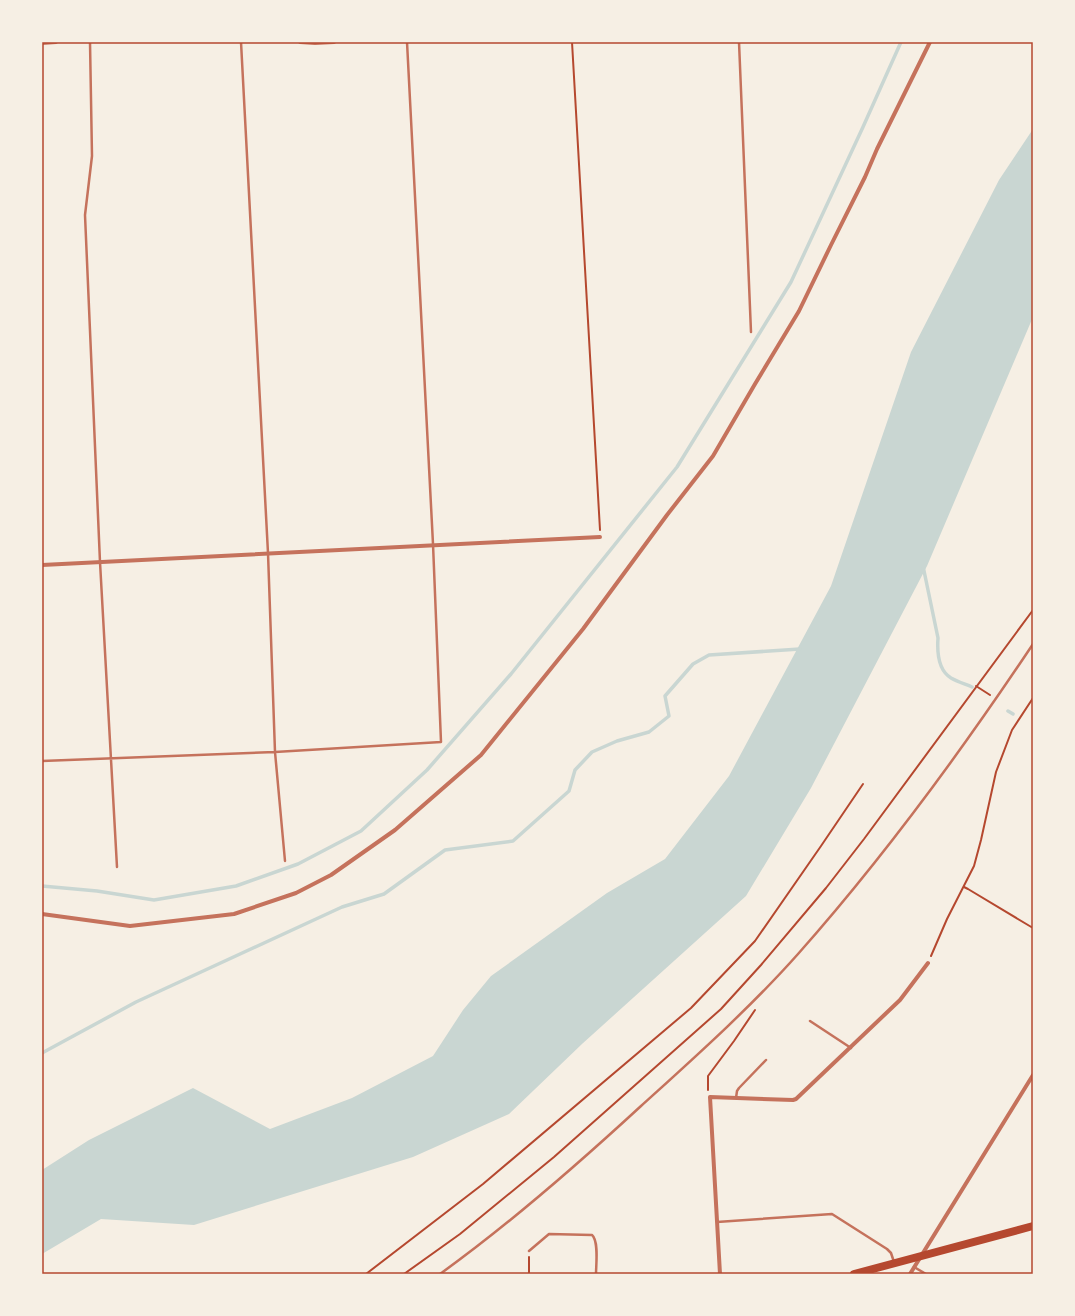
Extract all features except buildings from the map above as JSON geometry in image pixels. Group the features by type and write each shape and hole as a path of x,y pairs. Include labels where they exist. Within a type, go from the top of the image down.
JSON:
{"main road":[{"path":"854,1274 1033,1226"}],"street":[{"path":"42,43 56,42"},
{"path":"300,42 334,42"},
{"path":"42,914 130,926 234,914 296,893 331,875 395,830 481,755 583,629 667,515 713,456 799,311 866,177 877,149 930,42"},
{"path":"42,564 600,537"},
{"path":"720,1274 710,1097 796,1099 900,1000 928,963"},
{"path":"910,1274 1033,1075"}],"lane":[{"path":"90,42 92,156 85,215 100,562 117,867"},
{"path":"241,42 268,553 275,752 285,861"},
{"path":"42,761 275,752 441,742 407,42"},
{"path":"738,42 751,332"},
{"path":"440,1274 571,1170 665,1085 756,999 844,901 913,815 989,710 1033,644"},
{"path":"810,1021 851,1048"},
{"path":"736,1098 739,1088 766,1060"},
{"path":"717,1222 832,1214 887,1249 891,1253 894,1264"},
{"path":"529,1251 549,1234 592,1235 595,1238 596,1244 596,1274"},
{"path":"914,1267 926,1274"}],"path":[{"path":"572,42 600,537"},
{"path":"404,1274 460,1234 554,1157 722,1009 826,888 864,839 1033,610"},
{"path":"976,686 993,697"},
{"path":"928,963 978,854 996,772 1014,725 1033,698"},
{"path":"366,1274 483,1184 691,1008 755,941 822,846 863,784"},
{"path":"964,887 1033,928"},
{"path":"708,1084 708,1076 755,1010 756,999"},
{"path":"529,1251 529,1274"}],"shaded area":[{"path":"1033,129 1033,317 927,566 811,788 746,896 582,1044 509,1114 413,1157 194,1225 101,1219 42,1254 42,1170 89,1140 193,1088 270,1129 352,1098 433,1056 463,1010 491,976 607,893 665,859 729,776 831,586 911,352 999,180"}],"waterway":[{"path":"42,886 97,891 154,900 236,886 298,864 361,831 427,770 511,674 677,467 791,282 901,42"},
{"path":"923,566 938,638 938,655 941,666 951,678 972,687"},
{"path":"42,1053 136,1002 342,907 384,894 445,850 513,841 569,791 575,770 592,752 617,741 649,732 669,716 665,696 693,664 709,655 800,649"},
{"path":"1008,711 1013,714"}]}
